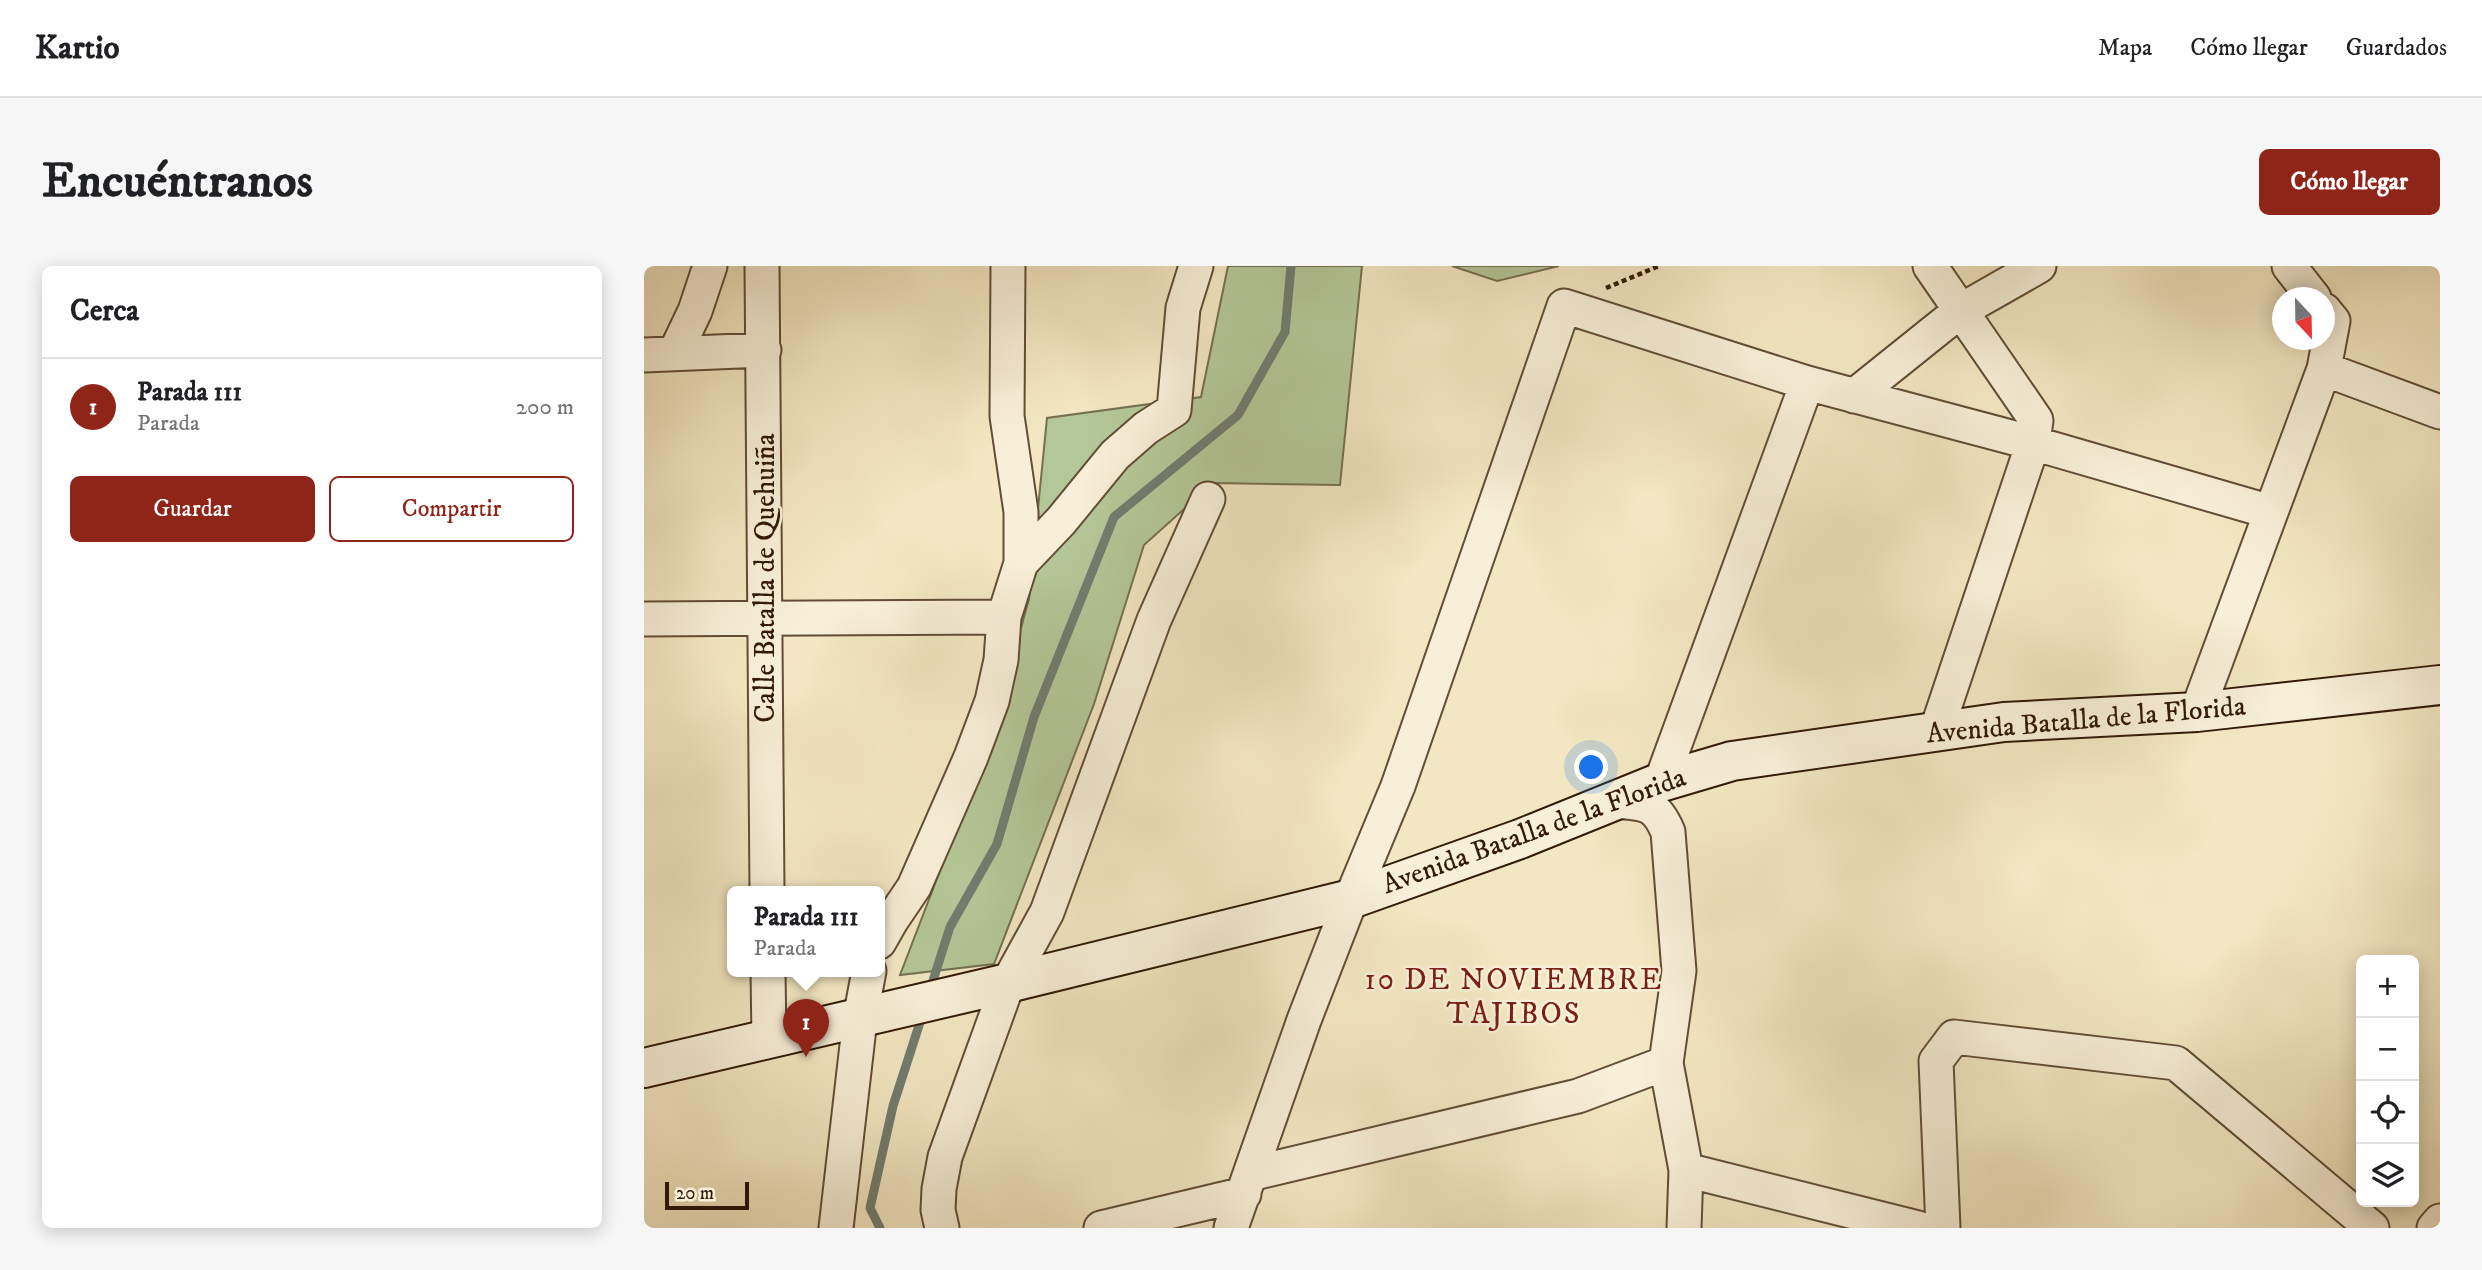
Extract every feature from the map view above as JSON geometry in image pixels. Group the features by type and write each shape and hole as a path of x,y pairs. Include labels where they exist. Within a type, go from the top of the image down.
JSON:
{"street":[{"path":"655,360 695,311 710,266"},
{"name":"Calle Batalla de Quehuiña","path":"762,266 767,886"},
{"path":"885,932 914,887 971,757 992,701 1001,660 1004,617 1021,564 1021,512 1007,415 1008,266"},
{"path":"1021,564 1115,456 1146,428 1174,410 1183,308 1196,266"},
{"path":"1930,266 2036,420 2033,443 1936,732"},
{"path":"1854,396 1960,311 2039,266"},
{"path":"2290,266 2306,287"},
{"path":"1231,1228 1304,1020 1350,899 1398,786 1564,306 1807,383 2033,443 2271,512"},
{"path":"655,360 764,350"},
{"path":"2197,712 2324,369 2328,350"},
{"path":"2324,369 2440,412"},
{"path":"1661,782 1807,383"},
{"path":"942,1228 938,1210 945,1157 1008,984 1047,912 1154,620 1208,499"},
{"path":"644,619 1004,617"},
{"name":"Avenida Batalla de la Florida","path":"644,1068 1008,984 1350,899 1520,839 1661,782 1732,761 2004,722 2197,712 2440,685"},
{"path":"1614,801 1646,804 1661,814 1668,832 1679,971 1666,1063 1686,1170 1684,1228"},
{"path":"768,977 769,1041"},
{"path":"836,1228 860,1019 868,977"},
{"path":"1686,1170 1923,1228 1936,1061 1954,1037 2176,1063 2372,1228"},
{"path":"1101,1228 1247,1184 1578,1096 1666,1063"},
{"path":"2434,1228 2440,1221"}],"green space":[{"path":"1228,266 1362,266 1340,485 1213,483 1144,545 1094,704 994,964 900,975 989,743 1029,599 1047,418 1201,397"},
{"path":"1452,266 1559,266 1497,281"}],"waterway":[{"path":"930,990 950,927 997,844 1034,717 1114,517 1238,415 1285,332 1291,266"},
{"path":"880,1228 870,1208 893,1106 923,1013"}],"place":[{"name":"Parada 111","path":"806,1057"}],"district":[{"name":"10 DE NOVIEMBRE TAJIBOS","path":"1514,997"}]}
